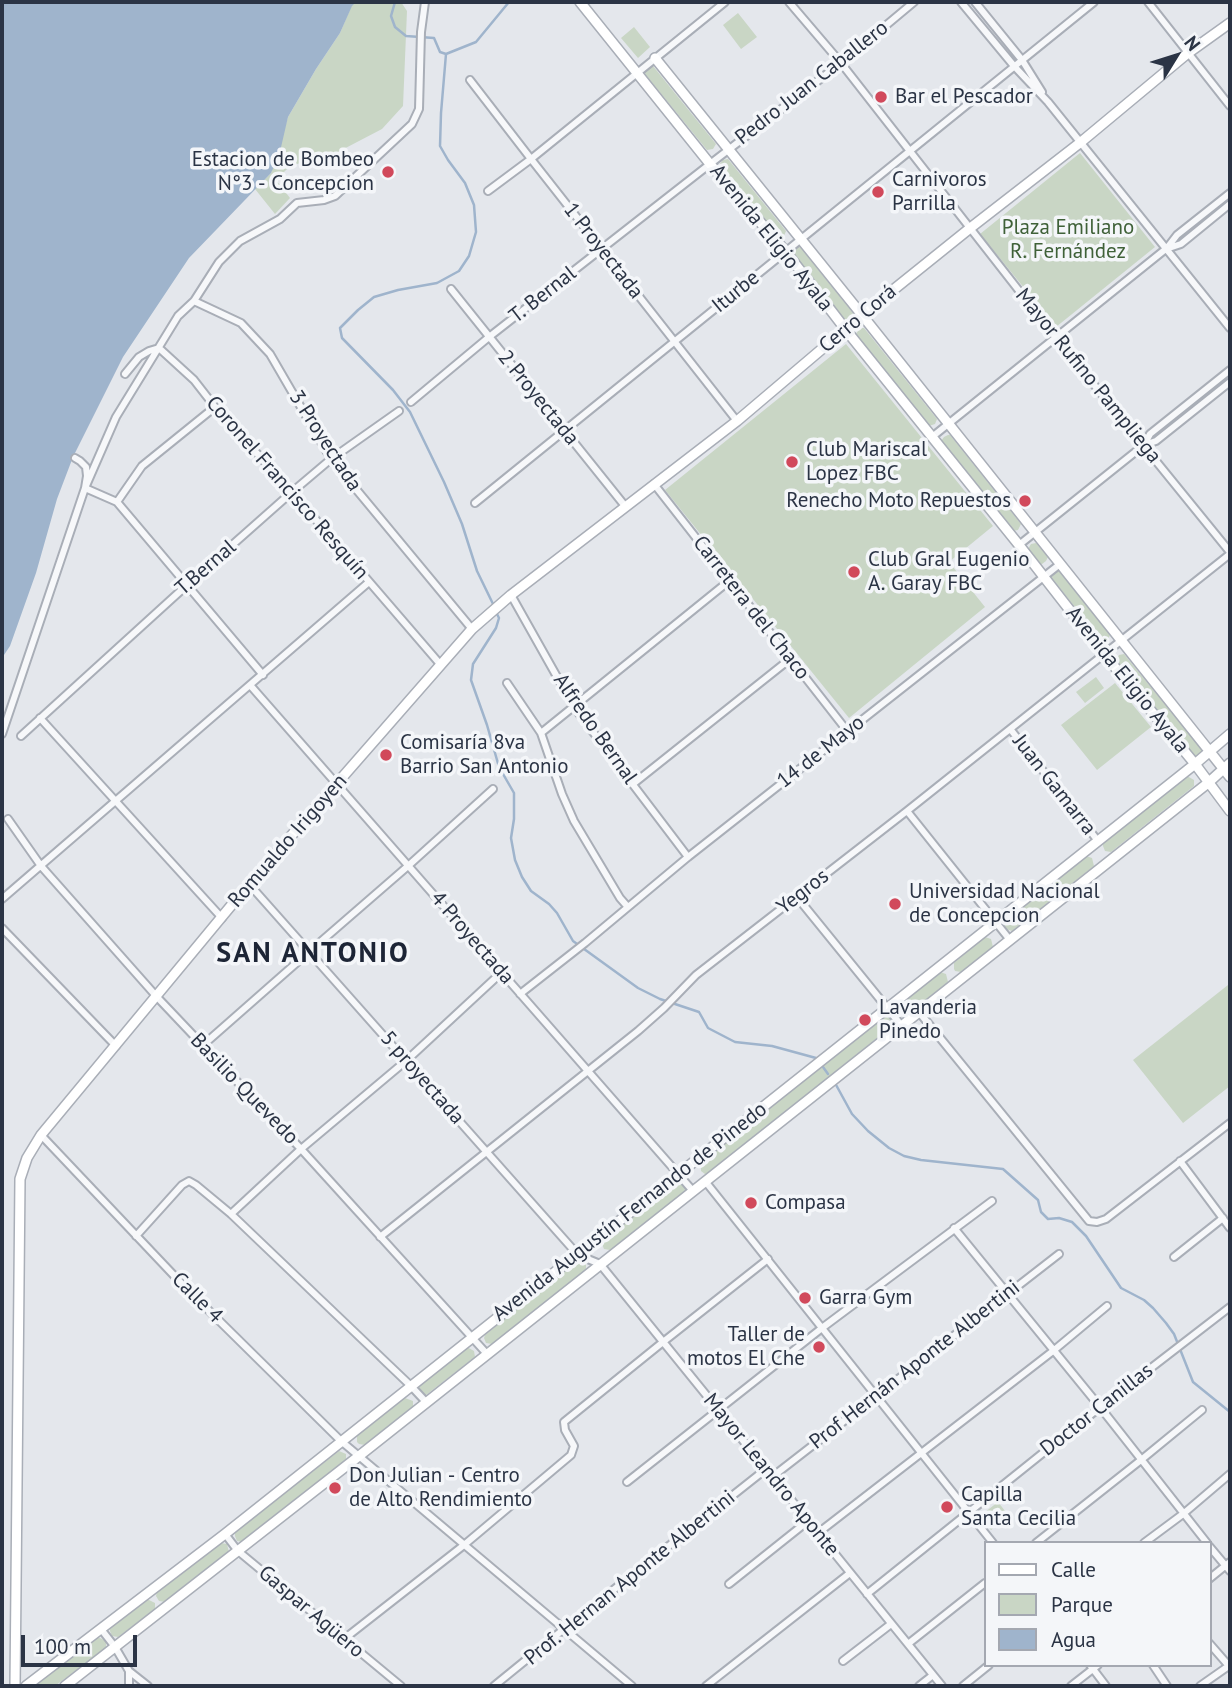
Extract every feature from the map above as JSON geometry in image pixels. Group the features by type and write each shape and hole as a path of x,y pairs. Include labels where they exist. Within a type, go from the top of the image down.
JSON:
{"street":[{"name":"Avenida Eligio Ayala","path":"580,2 710,164 786,252 1230,811"},
{"path":"488,191 726,2"},
{"name":"Mayor Rufino Pampliega","path":"789,2 1230,553"},
{"name":"Pedro Juan Caballero","path":"710,164 841,64 914,2"},
{"path":"961,2 1048,102 1230,328"},
{"path":"975,2 1022,60 1048,102"},
{"name":"Iturbe","path":"474,503 1094,2"},
{"path":"1148,2 1230,106"},
{"path":"2,734 85,488 116,417 178,316 194,301 219,262 240,242 280,219 297,203 335,196 412,124 419,109 421,32 426,3"},
{"name":"Cerro Corá","path":"487,616 737,421 862,315 1081,142 1188,53 1230,23"},
{"name":"Avenida Eligio Ayala","path":"655,58 1209,751 1228,770"},
{"name":"1 Proyectada","path":"470,79 737,421"},
{"name":"T. Bernal","path":"411,402 489,337 710,164"},
{"path":"932,437 1167,248 1177,235 1230,193"},
{"path":"1167,248 1181,244 1230,204"},
{"name":"2 Proyectada","path":"452,289 625,506"},
{"name":"3 Proyectada","path":"194,301 241,323 270,354 331,459 472,629"},
{"path":"125,374 139,358 159,348"},
{"name":"Coronel Francisco Resquín","path":"159,348 194,380 440,664"},
{"path":"1144,445 1150,434 1230,370"},
{"path":"1019,544 1144,445 1156,440 1230,382"},
{"path":"117,502 142,466 215,407"},
{"name":"T.Bernal","path":"20,736 292,492 331,459 399,411"},
{"path":"75,458 86,467 85,488"},
{"name":"Carretera del Chaco","path":"654,484 848,732"},
{"path":"85,488 117,502 263,675"},
{"name":"Yegros","path":"380,1237 589,1072 666,1006 696,975 1011,730 1230,553"},
{"name":"14 de Mayo","path":"520,994 688,857 1060,564"},
{"path":"541,733 729,581"},
{"path":"2,899 369,582"},
{"name":"Alfredo Bernal","path":"511,595 575,707 688,857"},
{"name":"Romualdo Irigoyen","path":"15,1686 20,1179 27,1158 41,1135 249,884 440,664 487,616"},
{"path":"633,784 790,659"},
{"path":"507,683 541,733 574,821 627,906"},
{"name":"4 Proyectada","path":"250,685 693,1191"},
{"path":"40,718 222,918"},
{"name":"Juan Gamarra","path":"1011,730 1098,841"},
{"name":"Avenida Augustín Fernando de Pinedo","path":"26,1686 225,1534 578,1255 1230,734"},
{"name":"Avenida Augustín Fernando de Pinedo","path":"65,1686 1208,783 1228,770"},
{"path":"202,1046 494,789"},
{"path":"907,811 1010,940"},
{"name":"Basilio Quevedo","path":"8,819 41,866 157,997 302,1149 487,1354"},
{"name":"5 proyectada","path":"249,884 578,1255 600,1264"},
{"path":"797,897 901,1025"},
{"path":"2,928 116,1046"},
{"path":"231,1214 302,1149 407,1060 502,972"},
{"path":"919,1012 1089,1221 1106,1219 1230,1123"},
{"name":"Calle 4","path":"41,1135 183,1285 341,1441 632,1686"},
{"path":"1180,1161 1230,1227"},
{"path":"136,1236 182,1185 188,1181 196,1185 231,1214 426,1402"},
{"path":"705,1181 991,1541"},
{"path":"627,1482 822,1328 992,1200"},
{"path":"1174,1257 1223,1219"},
{"path":"954,1228 1206,1541"},
{"name":"Prof Hernán Aponte Albertini","path":"772,1477 1059,1254"},
{"path":"344,1639 464,1545 571,1455 574,1446 565,1430 564,1422 768,1259"},
{"name":"Mayor Leandro Aponte","path":"600,1264 942,1686"},
{"path":"818,1533 1107,1306"},
{"name":"Doctor Canillas","path":"867,1594 1100,1407 1230,1307"},
{"path":"1039,1541 1202,1410"},
{"name":"Prof. Hernan Aponte Albertini","path":"494,1686 766,1469"},
{"path":"1147,1541 1230,1474"},
{"path":"729,1584 808,1521"},
{"name":"Gaspar Agüero","path":"225,1534 238,1551 401,1686"},
{"path":"1211,1547 1229,1566 1211,1578"},
{"path":"706,1686 850,1573"},
{"path":"908,1644 984,1584"},
{"path":"843,1661 891,1624"},
{"path":"101,1629 129,1671 148,1686"},
{"path":"1200,1686 1230,1665 1211,1645"},
{"path":"963,1686 987,1667"},
{"path":"1071,1686 1093,1667"},
{"path":"1095,1667 1106,1686"},
{"path":"1154,1667 1167,1686"},
{"path":"129,1671 129,1686"},
{"path":"919,1686 933,1675"}],"green space":[{"path":"356,2 401,2 407,11 403,106 382,129 336,153 290,166 276,180 290,198 275,214 255,189 271,173 288,117"},
{"path":"738,13 757,37 741,49 723,25"},
{"path":"634,27 650,47 638,58 621,38"},
{"path":"651,66 716,144 713,149 707,150 644,73"},
{"name":"Plaza Emiliano R. Fernández","path":"1080,153 1155,247 1056,327 980,234"},
{"path":"728,159 786,231 784,236 778,238 719,165"},
{"path":"798,247 853,313 851,318 845,320 791,253"},
{"path":"864,328 937,419 935,424 929,426 856,334 859,329"},
{"path":"846,344 993,526 949,562 985,607 849,718 665,490"},
{"path":"948,435 1021,524 1018,530 1013,531 941,441"},
{"path":"1036,543 1048,557 1042,564 1028,549 1031,544"},
{"path":"1056,571 1060,571 1110,635 1108,640 1102,641 1051,577"},
{"path":"1124,654 1202,750 1200,755 1194,756 1116,660 1119,655"},
{"path":"1096,677 1104,688 1085,703 1076,692"},
{"path":"1115,683 1151,727 1097,770 1061,725"},
{"path":"1187,776 1194,780 1194,786 1111,852 1105,851 1103,843"},
{"path":"1086,856 1092,858 1094,866 1012,931 1006,929 1005,921"},
{"path":"985,937 991,939 993,947 961,972 955,971 954,963"},
{"path":"940,972 946,974 948,982 905,1016 899,1015 897,1006"},
{"path":"1228,985 1230,1086 1183,1123 1133,1060"},
{"path":"884,1016 890,1018 892,1026 708,1174 701,1171 702,1163"},
{"path":"677,1182 685,1186 685,1191 610,1250 604,1249 602,1240"},
{"path":"578,1261 586,1264 586,1270 492,1344 486,1343 485,1335"},
{"path":"467,1347 474,1351 475,1357 426,1395 419,1392 418,1385"},
{"path":"405,1398 413,1401 413,1407 365,1445 357,1442 357,1436"},
{"path":"339,1451 346,1454 346,1460 243,1542 237,1541 235,1532"},
{"path":"998,1502 1009,1516 991,1530 980,1516"},
{"path":"221,1543 227,1544 229,1552 165,1602 159,1601 157,1592"},
{"path":"147,1599 155,1603 155,1609 118,1637 112,1636 110,1628"},
{"path":"98,1637 106,1641 104,1649 55,1686 35,1686"}],"water":[{"path":"2,2 356,2 288,117 279,156 271,173 189,258 123,357 73,457 57,499 36,573 10,646 2,658"}],"waterway":[{"path":"395,2 391,16 395,27 406,36 434,38 440,52 446,54 476,42 509,2"},
{"path":"446,54 440,146 465,183 474,205 476,232 469,256 459,271 437,283 374,297 340,328 342,338 393,390 410,412 444,482 462,524 477,571 494,606"},
{"path":"496,612 499,618 496,628 473,664 471,680 499,767 514,793 511,838 515,860 531,891 557,913 573,941 638,988 660,999 699,1012 708,1028 735,1042 772,1046 816,1058"},
{"path":"823,1067 828,1074"},
{"path":"835,1083 852,1114 889,1148 904,1156 921,1160 1003,1169 1038,1200 1041,1212 1048,1219 1059,1218 1072,1222 1086,1236 1121,1288 1144,1300 1166,1323 1174,1334 1193,1382 1230,1412"}],"place":[{"name":"Bar el Pescador","path":"881,97"},
{"name":"Estacion de Bombeo N°3 - Concepcion","path":"388,172"},
{"name":"Carnivoros Parrilla","path":"878,192"},
{"name":"Club Mariscal Lopez FBC","path":"792,462"},
{"name":"Renecho Moto Repuestos","path":"1025,501"},
{"name":"Club Gral Eugenio A. Garay FBC","path":"854,572"},
{"name":"Comisaría 8va Barrio San Antonio","path":"386,755"},
{"name":"Universidad Nacional de Concepcion","path":"895,904"},
{"name":"Lavanderia Pinedo","path":"865,1020"},
{"name":"Compasa","path":"751,1203"},
{"name":"Garra Gym","path":"805,1298"},
{"name":"Taller de motos El Che","path":"819,1347"},
{"name":"Don Julian - Centro de Alto Rendimiento","path":"335,1488"},
{"name":"Capilla Santa Cecilia","path":"947,1507"}],"district":[{"name":"SAN ANTONIO","path":"313,954"}]}
